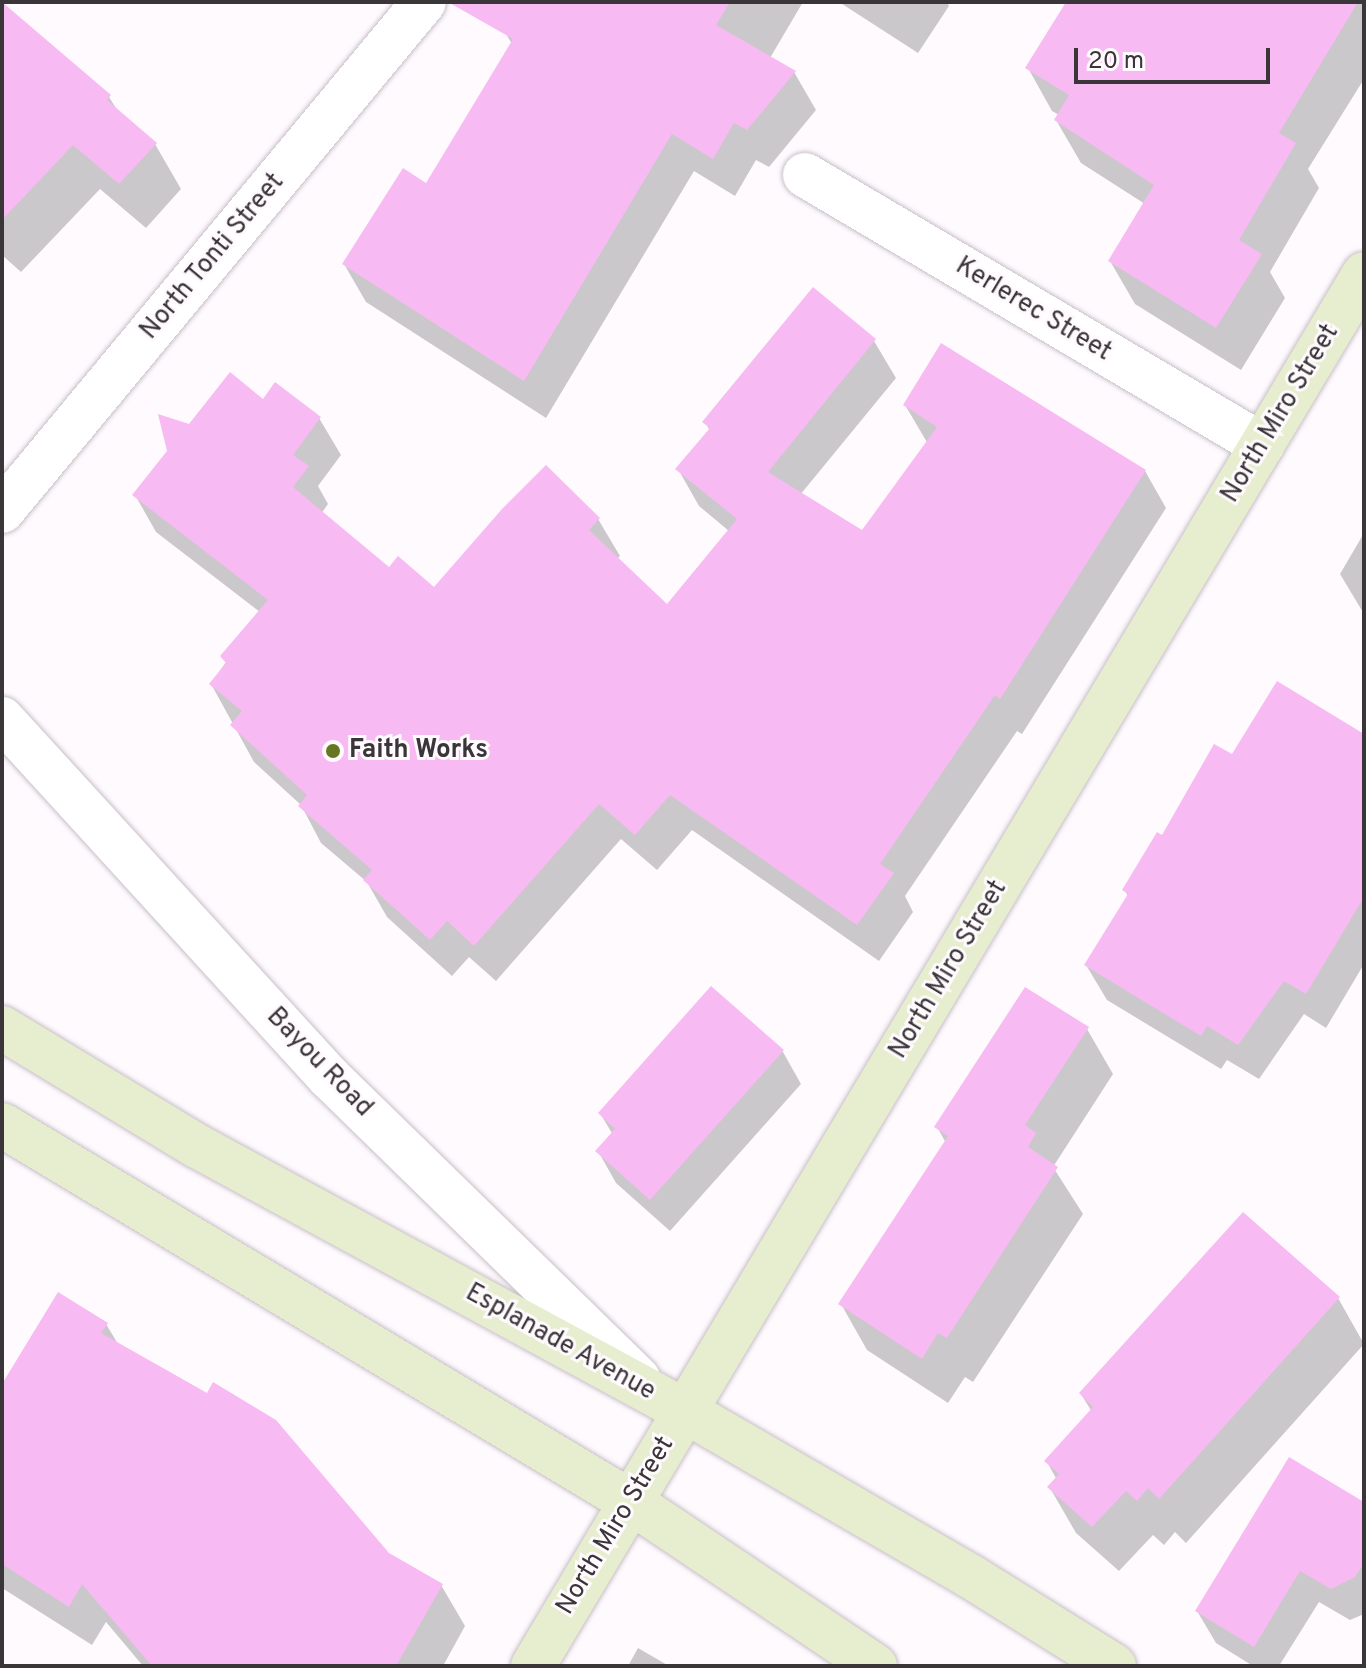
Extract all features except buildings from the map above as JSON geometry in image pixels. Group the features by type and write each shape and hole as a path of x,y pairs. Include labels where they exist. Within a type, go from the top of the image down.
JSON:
{"street":[{"name":"North Tonti Street","path":"2,511 424,2"},
{"name":"Kerlerec Street","path":"805,175 1262,445"},
{"name":"North Miro Street","path":"533,1666 631,1502 668,1402 1262,445 1364,274"},
{"name":"Bayou Road","path":"2,719 329,1077 668,1402"},
{"name":"Esplanade Avenue","path":"2,1028 197,1146 668,1402 970,1576 1114,1666"},
{"path":"2,1125 631,1502 875,1666"}],"place":[{"name":"Faith Works","path":"333,751"}]}
